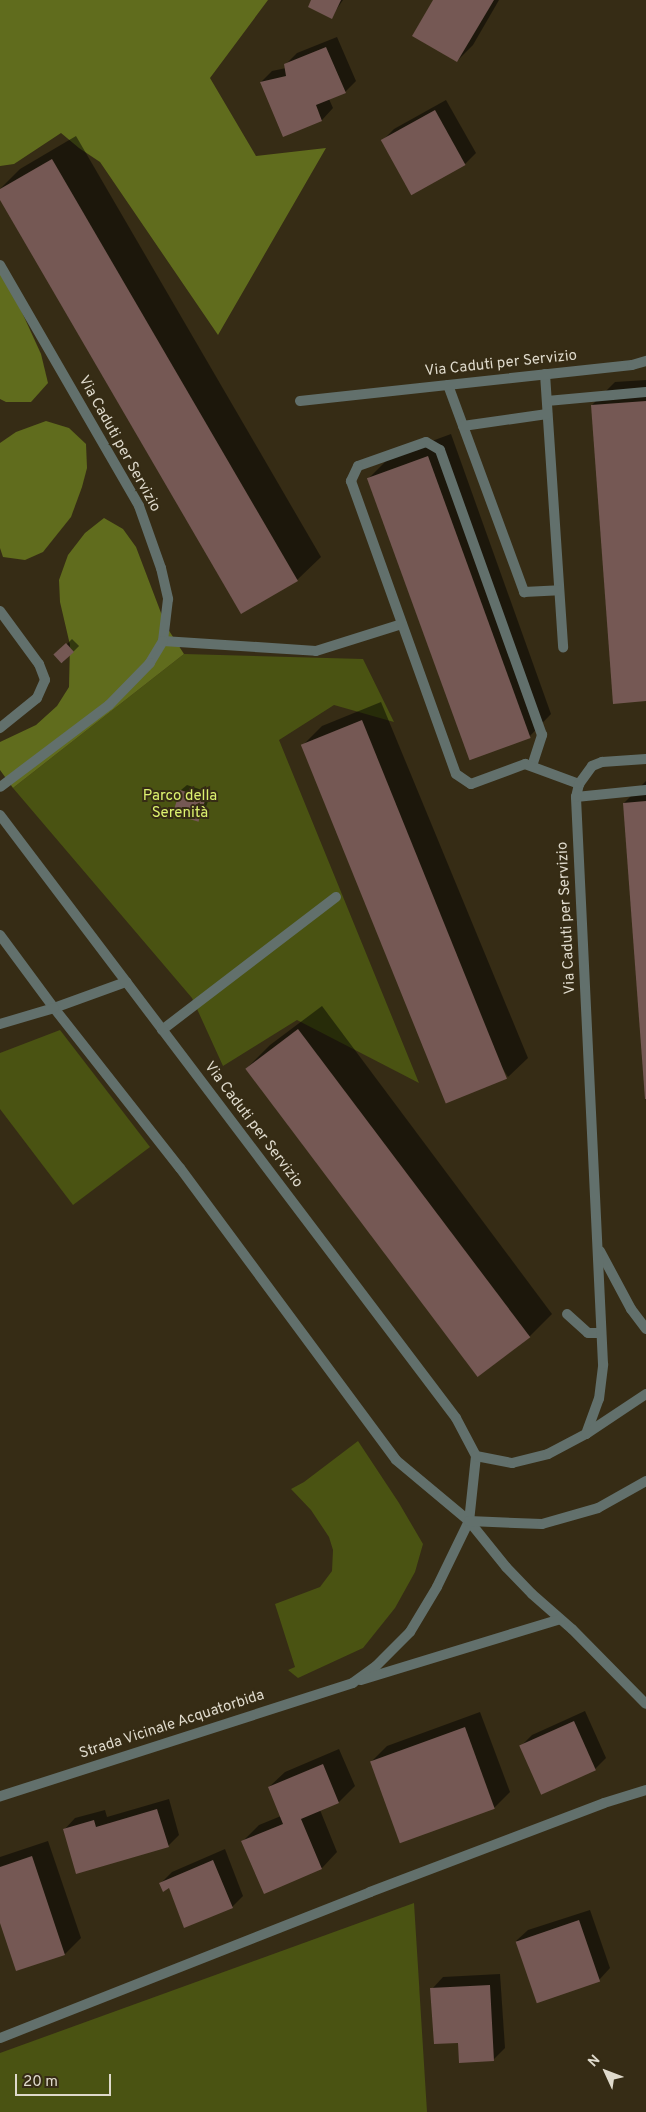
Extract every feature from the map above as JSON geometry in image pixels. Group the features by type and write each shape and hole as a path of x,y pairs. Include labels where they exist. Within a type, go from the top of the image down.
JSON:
{"street":[{"name":"Via Caduti per Servizio","path":"0,265 140,506 161,568 168,599 163,641 150,663 109,705 0,787"},
{"name":"Via Caduti per Servizio","path":"300,401 632,365 646,361"},
{"path":"545,374 563,647"},
{"path":"448,385 524,592 559,590"},
{"path":"547,401 646,392"},
{"path":"463,426 547,414"},
{"path":"532,766 542,735 440,450 426,442 358,466 351,481 456,774 472,784 525,764 579,784"},
{"path":"0,611 39,664 45,680 37,698 0,728"},
{"path":"163,641 316,650 402,624"},
{"name":"Via Caduti per Servizio","path":"586,1434 599,1399 602,1364 576,797 579,784 592,766 602,762 646,759"},
{"path":"576,797 646,790"},
{"name":"Via Caduti per Servizio","path":"0,816 456,1418 476,1456"},
{"path":"162,1030 336,897"},
{"path":"0,935 54,1008 180,1168 396,1460 469,1521 506,1567 572,1629 646,1704"},
{"path":"0,1024 54,1008 126,982"},
{"name":"Via Caduti per Servizio","path":"598,1248 631,1309 646,1329"},
{"path":"567,1314 588,1333 601,1333"},
{"path":"469,1521 476,1456 512,1463 531,1460 548,1454 586,1434 646,1394"},
{"path":"469,1521 542,1524 598,1508 646,1481"},
{"name":"Strada Vicinale Acquatorbida","path":"353,1683 376,1666 410,1632 437,1587 469,1521"},
{"name":"Strada Vicinale Acquatorbida","path":"0,1796 560,1619"},
{"path":"0,2038 379,1889 646,1790"}],"green space":[{"path":"0,0 268,0 210,78 256,156 326,148 218,335 100,162 61,133 14,164 0,166"},
{"path":"0,273 15,297 41,354 48,383 31,402 6,402 0,399"},
{"path":"46,421 69,428 86,444 87,468 82,487 71,517 43,552 25,560 3,557 0,548 0,443 16,432"},
{"path":"104,518 123,529 136,547 166,626 184,654 13,788 0,770 0,742 36,725 57,706 69,687 70,645 60,602 59,580 68,555 85,533"},
{"name":"Parco della Serenità","path":"184,654 363,659 394,722 334,705 279,740 419,1083 297,1020 223,1066 192,998 13,788"},
{"path":"60,1030 150,1147 73,1205 0,1109 0,1053"},
{"path":"358,1441 399,1503 423,1544 415,1572 395,1608 363,1648 298,1678 288,1670 295,1667 275,1604 320,1587 332,1571 333,1550 329,1537 311,1510 291,1489 304,1482"},
{"path":"414,1903 427,2112 0,2112 0,2053"}],"building":[{"path":"311,0 341,0 332,19 308,7"},
{"path":"433,0 494,0 457,62 412,36"},
{"path":"326,47 346,93 316,105 322,121 283,137 260,82 286,76 284,64"},
{"path":"435,110 466,165 411,195 381,140"},
{"path":"52,159 298,581 241,614 0,200 0,189"},
{"path":"646,401 646,701 613,704 591,405"},
{"path":"428,456 531,738 470,760 367,478"},
{"path":"66,643 74,652 61,663 53,654"},
{"path":"362,720 507,1079 446,1104 301,745"},
{"path":"180,790 206,798 199,822 173,814"},
{"path":"646,801 646,1099 645,1099 623,803"},
{"path":"298,1029 530,1337 478,1377 245,1069"},
{"path":"574,1721 596,1770 541,1795 519,1745"},
{"path":"465,1727 495,1809 400,1843 370,1762"},
{"path":"323,1764 339,1803 301,1819 322,1869 264,1894 241,1841 283,1824 268,1787"},
{"path":"157,1809 169,1847 76,1874 63,1829 94,1820 96,1827"},
{"path":"32,1856 65,1955 16,1971 0,1923 0,1867"},
{"path":"213,1860 233,1908 184,1928 169,1888 163,1892 159,1883"},
{"path":"579,1920 600,1981 537,2003 516,1942"},
{"path":"490,1985 494,2061 459,2063 458,2043 434,2044 430,1988"}]}
